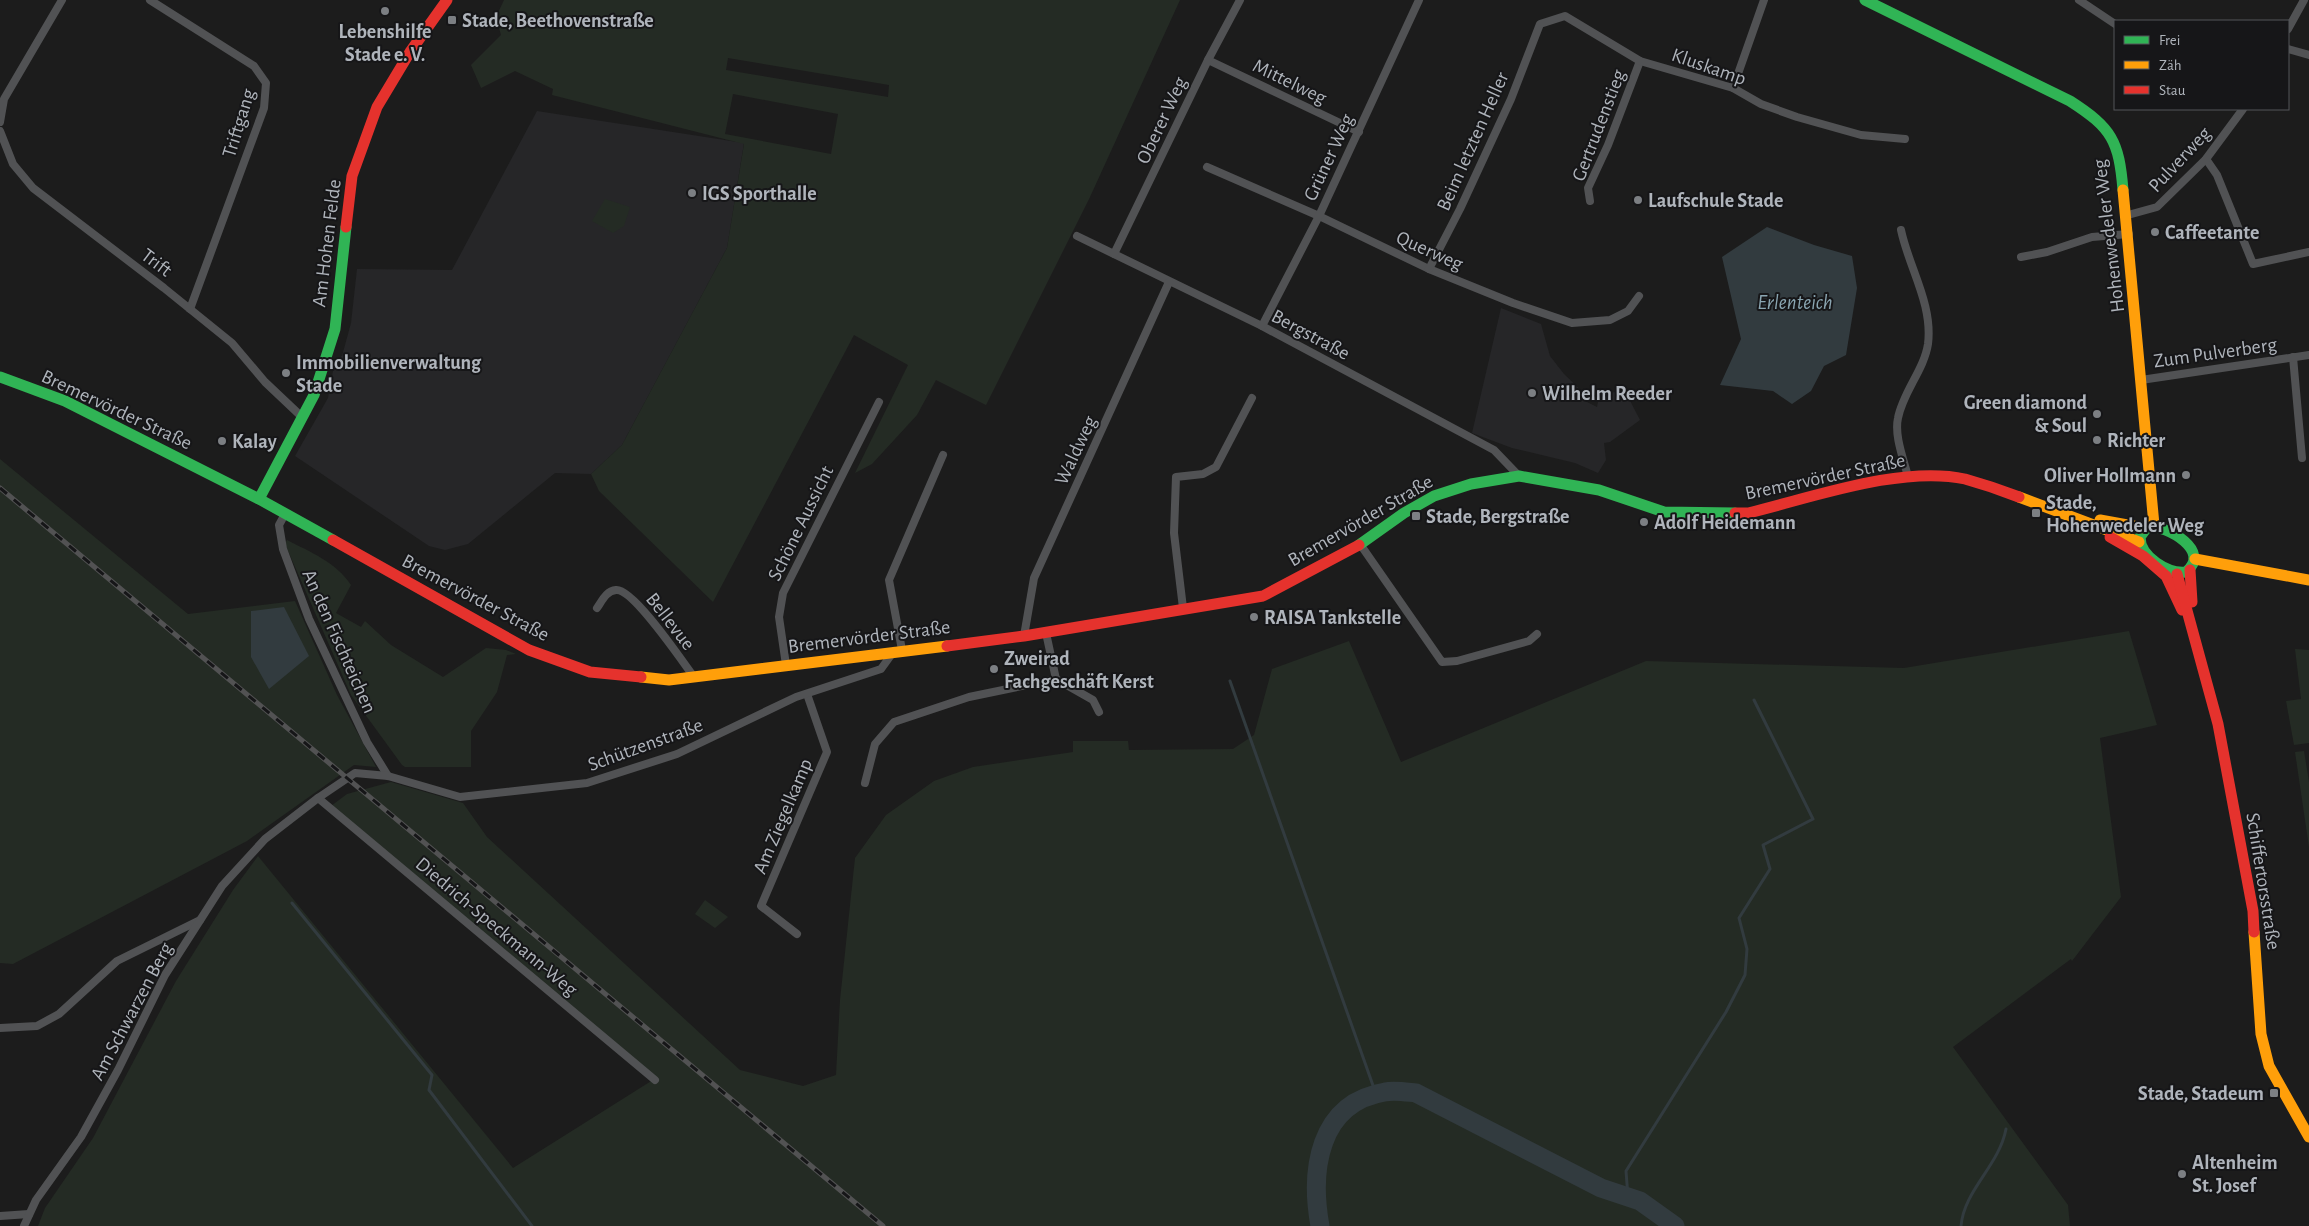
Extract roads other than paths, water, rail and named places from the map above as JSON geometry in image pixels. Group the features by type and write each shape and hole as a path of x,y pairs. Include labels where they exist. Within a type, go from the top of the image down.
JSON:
{"main road":[{"name":"Am Hohen Felde","path":"259,499 314,395 335,329 352,176 378,107 392,79 447,0"},
{"name":"Hohenwedeler Weg","path":"1865,0 2070,101 2095,117 2111,136 2119,154 2128,215 2141,380 2149,526"},
{"name":"Bremervörder Straße","path":"0,377 65,401 259,499 282,519 529,650 590,672 670,680 1046,633 1182,608 1263,596 1360,544 1404,513 1434,496 1471,484 1519,476 1599,490 1664,512 1748,514 1871,483 1908,477 1963,479 1998,488 2139,542"},
{"name":"Bremervörder Straße","path":"2083,520 2165,528 2188,544 2195,553 2195,559"},
{"path":"2083,520 2103,534 2121,541 2163,572 2171,582 2180,607 2191,624"},
{"path":"2149,526 2139,542 2148,555 2177,574 2190,570 2195,559 2309,580"},
{"name":"Schiffertorsstraße","path":"2190,570 2191,624"},
{"name":"Schiffertorsstraße","path":"2177,574 2218,724 2253,911 2261,1034 2269,1066 2309,1137"}],"street":[{"path":"0,122 4,99 62,0"},
{"name":"Triftgang","path":"150,0 254,66 266,83 264,108 190,309"},
{"name":"Oberer Weg","path":"1114,254 1208,60 1240,0"},
{"name":"Grüner Weg","path":"1262,326 1319,216 1419,0"},
{"path":"1733,88 1764,0"},
{"path":"2079,0 2114,23"},
{"path":"2289,27 2304,0"},
{"name":"Kluskamp","path":"1540,24 1565,16 1640,61 1733,88 1761,104 1797,117 1861,135 1905,139"},
{"name":"Beim letzten Heller","path":"1429,269 1460,209 1511,99 1540,24"},
{"path":"2289,49 2309,55"},
{"name":"Mittelweg","path":"1208,60 1359,132"},
{"name":"Gertrudenstieg","path":"1590,201 1588,188 1608,145 1640,61"},
{"name":"Pulverweg","path":"2128,215 2157,207 2206,159 2241,110"},
{"name":"Trift","path":"0,131 13,164 33,188 232,343 265,382 302,417"},
{"path":"2206,159 2217,175 2253,264 2309,252"},
{"name":"Querweg","path":"1207,167 1319,216 1429,269 1513,303 1572,323 1610,320 1628,311 1639,296"},
{"path":"1901,230 1905,247 1920,284 1926,309 1928,343 1898,418 1897,433 1908,477"},
{"path":"2021,257 2047,252 2092,237 2129,234"},
{"name":"Bergstraße","path":"1077,236 1262,326 1494,450 1519,476"},
{"name":"Waldweg","path":"1024,636 1034,578 1169,282"},
{"name":"Zum Pulverberg","path":"2141,380 2309,355"},
{"name":"Zum Pulverberg","path":"2293,357 2302,458"},
{"path":"1182,608 1174,533 1176,477 1203,474 1216,467 1252,398"},
{"name":"Schöne Aussicht","path":"786,665 779,617 783,593 879,402"},
{"path":"898,650 889,580 943,455"},
{"name":"An den Fischteichen","path":"282,519 283,549 309,619 367,742 388,776"},
{"path":"1360,544 1442,662 1457,661 1529,641 1537,634"},
{"name":"Bellevue","path":"597,608 605,595 614,590 625,591 638,604 694,677"},
{"path":"1046,633 1056,679"},
{"name":"Schützenstraße","path":"388,776 460,797 587,783 677,754 796,696 882,669 898,650"},
{"path":"865,783 875,744 894,722 969,697 1056,679 1092,700 1099,712"},
{"name":"Am Ziegelkamp","path":"797,934 761,906 827,752 807,694"},
{"name":"Am Schwarzen Berg","path":"24,1226 29,1214 80,1137 118,1070 165,975 222,886 264,839 318,798 356,774 388,776"},
{"name":"Diedrich-Speckmann-Weg","path":"318,798 655,1080"},
{"path":"0,1028 37,1026 59,1014 116,961 202,919"},
{"path":"0,1216 29,1214"}],"water":[{"name":"Erlenteich","path":"1767,227 1814,245 1852,256 1857,288 1846,355 1824,366 1811,391 1792,404 1773,391 1720,385 1741,339 1722,257"},
{"path":"284,607 309,656 269,689 251,657 251,611"}],"waterway":[{"path":"1230,681 1376,1094"},
{"path":"1628,1197 1626,1171 1726,1012 1745,975 1747,949 1739,918 1770,869 1763,845 1813,819 1754,700"},
{"path":"292,903 432,1075 429,1090 532,1226"},
{"path":"1320,1226 1317,1205 1319,1162 1324,1142 1332,1125 1345,1110 1363,1099 1392,1091 1416,1093 1601,1188 1640,1201 1675,1226"},
{"path":"1961,1226 1968,1201 1996,1155 2006,1129"}],"railway":[{"path":"0,488 883,1226"}],"place":[{"name":"Lebenshilfe Stade e. V.","path":"385,11"},
{"name":"Stade, Beethovenstraße","path":"452,20"},
{"name":"IGS Sporthalle","path":"692,193"},
{"name":"Laufschule Stade","path":"1638,200"},
{"name":"Caffeetante","path":"2155,232"},
{"name":"Immobilienverwaltung Stade","path":"286,373"},
{"name":"Wilhelm Reeder","path":"1532,393"},
{"name":"Green diamond & Soul","path":"2097,414"},
{"name":"Richter","path":"2097,440"},
{"name":"Kalay","path":"222,441"},
{"name":"Oliver Hollmann","path":"2186,475"},
{"name":"Stade, Hohenwedeler Weg","path":"2036,513"},
{"name":"Stade, Bergstraße","path":"1416,516"},
{"name":"Adolf Heidemann","path":"1644,522"},
{"name":"RAISA Tankstelle","path":"1254,617"},
{"name":"Zweirad Fachgeschäft Kerst","path":"994,669"},
{"name":"Stade, Stadeum","path":"2274,1093"},
{"name":"Altenheim St. Josef","path":"2182,1174"}]}
